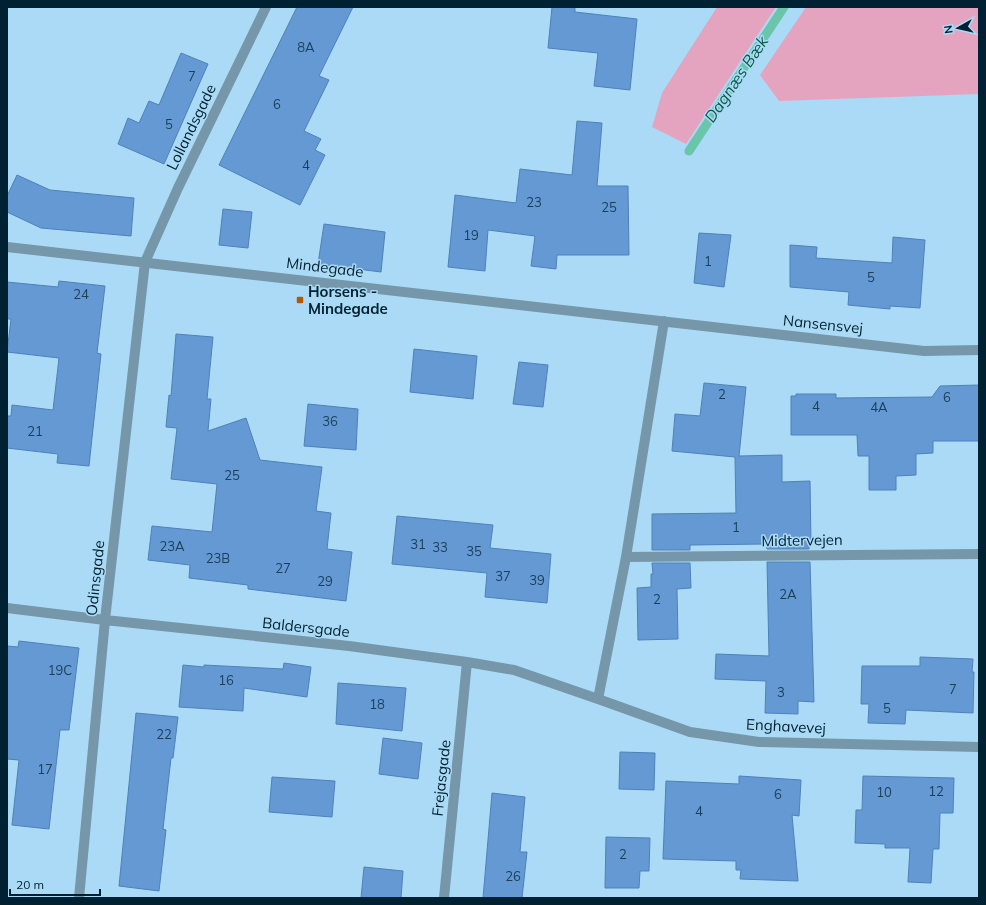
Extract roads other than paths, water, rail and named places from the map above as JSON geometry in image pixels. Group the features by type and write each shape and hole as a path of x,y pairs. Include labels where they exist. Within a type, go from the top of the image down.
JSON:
{"street":[{"name":"Lollandsgade","path":"145,262 178,188 266,7"},
{"name":"Mindegade","path":"7,247 664,321"},
{"name":"Odinsgade","path":"79,898 105,620 145,262"},
{"name":"Nansensvej","path":"664,321 924,350 979,350"},
{"path":"598,699 626,557 664,321"},
{"name":"Midtervejen","path":"626,557 979,554"},
{"name":"Baldersgade","path":"7,608 349,646 467,662 514,670 598,699"},
{"name":"Frejasgade","path":"444,898 467,662"},
{"name":"Enghavevej","path":"598,699 690,732 759,742 979,747"}],"waterway":[{"name":"Dagnæs Bæk","path":"689,151 784,7"}],"place":[{"name":"Horsens - Mindegade","path":"300,300"}]}
